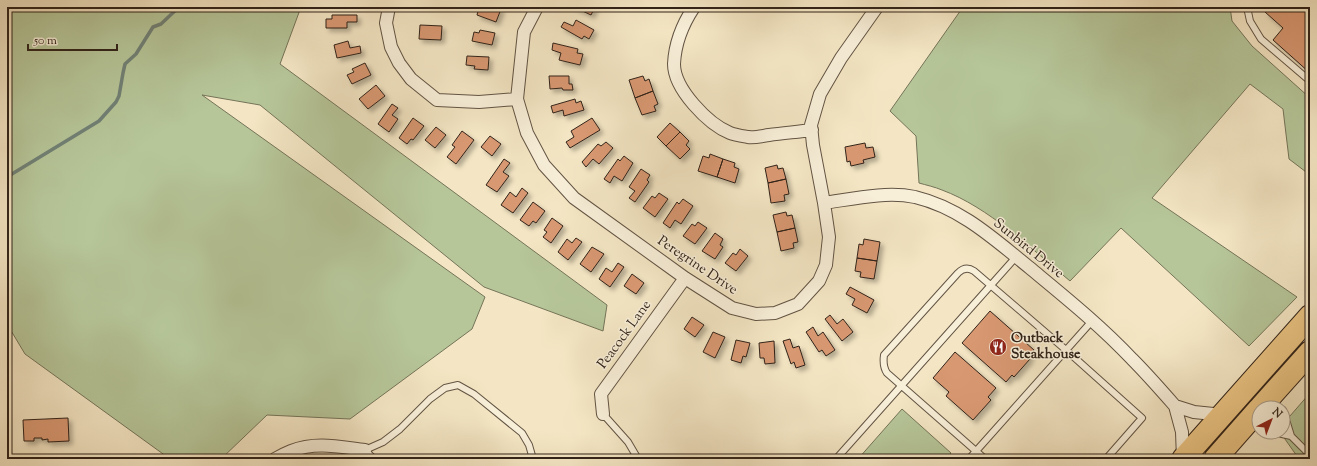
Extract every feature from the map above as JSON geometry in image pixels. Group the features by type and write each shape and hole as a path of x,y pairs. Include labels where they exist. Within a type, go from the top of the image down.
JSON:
{"highway":[{"path":"1183,459 1310,316"},
{"path":"1281,400 1310,352"},
{"path":"1215,459 1251,420"}],"street":[{"path":"389,7 386,24 390,47 399,63 411,79 437,100 479,102 517,99"},
{"name":"Peregrine Drive","path":"537,7 524,32 517,99 527,133 544,165 574,198 685,278 732,308 756,314 776,313 798,304 819,281 826,265 829,237 811,126 820,94 841,58 877,7"},
{"path":"694,7 684,23 677,41 674,65 677,78 685,93 696,108 730,134 750,138 812,130"},
{"name":"Sunbird Drive","path":"824,203 866,196 886,195 913,197 928,201 964,217 1016,257 1092,320 1132,359 1175,406 1182,432 1183,459"},
{"name":"Peacock Lane","path":"603,414 602,394 685,278"},
{"path":"1175,406 1194,412 1222,415"},
{"path":"275,459 292,450 316,445 330,445 365,450"}],"lane":[{"path":"1247,7 1250,21 1261,39 1310,81"},
{"path":"836,459 1016,257"},
{"path":"984,459 901,386 887,373 884,368 884,355 961,270 964,269 971,269 991,285 1142,418 1106,459"},
{"path":"969,459 1092,320"},
{"path":"374,459 365,450 382,442 400,429 430,399 445,388 458,385 474,394 522,434 529,445 533,459"},
{"path":"603,414 628,442 638,459"},
{"path":"1291,436 1310,455"}],"green space":[{"path":"7,7 301,7 280,64 607,305 603,331 484,287 260,105 202,95 485,297 472,329 350,419 267,415 221,459 170,459 25,354 7,324"},
{"path":"963,7 1230,7 1232,21 1252,46 1310,98 1310,175 1289,159 1283,109 1250,84 1152,198 1297,297 1249,346 1121,228 1070,281 993,218 959,197 919,183 916,136 890,111"},
{"path":"1310,393 1310,459 1299,459 1286,440 1291,440 1291,415"},
{"path":"902,409 951,453 946,459 858,459"}],"building":[{"path":"479,7 496,7 501,9 496,22 477,15"},
{"path":"574,7 595,7 591,15"},
{"path":"1270,7 1310,7 1310,73 1273,40 1283,28 1265,12"},
{"path":"332,15 357,15 357,22 347,22 347,28 326,28 326,19 332,19"},
{"path":"576,20 594,30 589,39 584,36 582,39 561,27 564,22 573,26"},
{"path":"420,25 442,26 441,40 419,39"},
{"path":"480,30 495,33 492,45 472,41 474,32 479,33"},
{"path":"348,41 350,48 360,46 361,53 337,58 334,45"},
{"path":"553,43 578,49 577,53 583,54 580,65 559,60 561,53 552,50"},
{"path":"467,56 489,57 488,70 474,69 475,66 466,65"},
{"path":"365,63 371,75 352,84 347,75 354,72 352,69"},
{"path":"549,76 569,76 569,84 572,84 573,90 563,90 562,88 550,89"},
{"path":"643,76 645,81 649,79 653,91 635,98 629,80"},
{"path":"376,85 385,96 368,109 359,99"},
{"path":"653,91 658,104 654,106 656,111 642,115 635,98"},
{"path":"575,99 576,103 581,101 584,110 564,116 563,110 553,113 551,106"},
{"path":"392,104 398,108 392,115 398,119 389,132 378,124"},
{"path":"413,118 424,126 413,140 411,139 407,144 399,138"},
{"path":"592,118 600,130 570,148 566,142 574,137 571,131"},
{"path":"670,123 680,132 666,146 657,137"},
{"path":"436,127 446,135 435,148 425,140"},
{"path":"462,131 474,140 456,164 447,157 455,147 452,145"},
{"path":"680,132 689,141 686,145 690,149 680,159 666,146"},
{"path":"490,136 501,144 492,156 481,147"},
{"path":"606,142 613,148 599,164 593,159 586,167 582,162 598,144 601,146"},
{"path":"865,143 866,148 873,147 875,157 863,160 864,163 851,166 850,161 847,162 845,147"},
{"path":"710,154 723,159 717,177 698,171 703,156 709,158"},
{"path":"624,156 633,163 622,181 614,176 610,183 604,179 618,159 620,161"},
{"path":"504,159 510,163 503,172 509,176 497,192 486,185"},
{"path":"723,159 735,163 734,167 739,169 735,183 717,177"},
{"path":"777,165 778,169 783,168 786,179 768,183 765,168"},
{"path":"641,169 650,175 647,180 649,182 635,202 629,198 635,191 629,187"},
{"path":"786,179 789,194 784,195 785,201 771,203 768,183"},
{"path":"522,188 528,193 513,213 501,205 510,192 516,197"},
{"path":"659,193 668,199 655,217 643,208 652,196 655,198"},
{"path":"683,199 693,206 681,224 675,220 670,228 663,223 677,202 679,204"},
{"path":"533,202 545,211 536,223 533,221 529,226 520,220"},
{"path":"786,212 787,216 792,215 795,228 777,232 773,215"},
{"path":"552,218 563,226 551,243 543,237 547,232 544,230"},
{"path":"698,222 707,228 695,244 683,236 692,224 695,226"},
{"path":"795,228 798,242 793,243 794,248 781,251 777,232"},
{"path":"715,233 723,239 720,245 723,247 715,259 702,251"},
{"path":"576,238 582,242 568,260 558,252 567,239 572,243"},
{"path":"864,239 880,242 877,261 857,258 859,244 863,245"},
{"path":"592,247 604,254 591,272 580,264"},
{"path":"740,249 748,256 736,271 725,263 733,253 736,255"},
{"path":"857,258 877,261 874,279 860,277 861,272 855,271"},
{"path":"618,263 624,267 610,287 599,279 606,268 612,272"},
{"path":"632,274 644,283 636,294 624,286"},
{"path":"850,287 874,300 867,313 852,305 855,299 846,294"},
{"name":"Outback Steakhouse","path":"990,311 1034,350 1028,358 1030,359 1014,377 1012,375 1006,382 962,343"},
{"path":"830,315 837,324 843,319 853,332 842,341 825,319"},
{"path":"692,317 704,325 695,337 684,329"},
{"path":"813,327 818,336 823,332 835,350 826,356 822,350 819,352 806,332"},
{"path":"713,332 725,337 715,358 703,352"},
{"path":"790,339 793,348 799,346 805,365 796,368 794,362 791,364 783,341"},
{"path":"736,340 750,343 746,357 743,356 741,363 731,360"},
{"path":"774,341 775,363 765,364 764,358 760,358 759,343"},
{"path":"955,352 996,388 988,397 991,400 973,420 946,396 949,392 933,378"},
{"path":"68,418 69,441 48,442 48,439 42,440 42,438 34,438 34,441 24,441 23,420"}],"waterway":[{"path":"7,177 99,121 116,102 119,96 125,64 136,54 153,27 161,24 179,7"}],"place":[{"name":"Outback Steakhouse","path":"998,347"}]}
